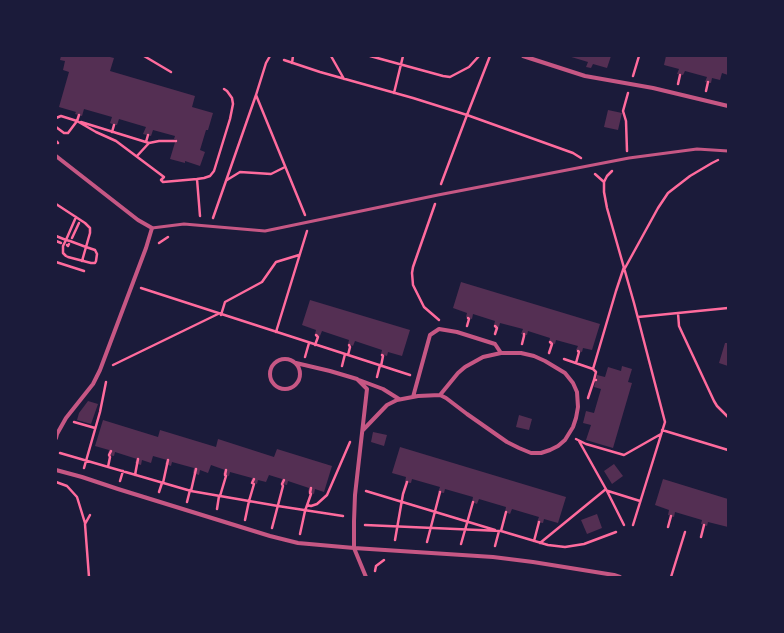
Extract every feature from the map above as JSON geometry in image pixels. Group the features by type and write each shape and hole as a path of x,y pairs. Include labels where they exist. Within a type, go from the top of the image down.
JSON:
{"street":[{"path":"523,56 585,76 638,85 728,106"},
{"path":"56,156 138,220 152,228 146,248 100,370 93,384 66,418 56,438"},
{"path":"413,397 430,335 439,329 457,332 495,344 501,353"},
{"path":"363,430 387,406 397,400 440,394 507,442 531,453 540,453 558,446 565,440 573,427 578,407 577,392 573,383 565,373 534,356 521,353 501,353 483,357 465,367 454,377 440,394"},
{"path":"296,363 300,376 295,384 291,387 282,388 277,386 271,378 271,369 277,361 287,359 296,363 357,379 383,389 400,399"},
{"path":"357,379 367,390 355,495 354,548 366,577"},
{"path":"56,470 270,536 298,543 533,562 620,577"}],"lane":[{"path":"152,228 184,224 265,230 629,158 697,149 728,151"}],"path":[{"path":"144,56 171,72"},
{"path":"209,218 213,219 266,63 270,56"},
{"path":"292,63 293,56"},
{"path":"331,56 344,79"},
{"path":"370,56 443,76 450,76 469,67 479,56"},
{"path":"394,93 403,56"},
{"path":"441,184 490,56"},
{"path":"632,80 639,56"},
{"path":"284,60 467,115 573,153 579,156 583,161"},
{"path":"77,121 116,141 164,177 161,180 163,182 204,178 210,176 214,171 230,119 233,104 232,98 224,89"},
{"path":"627,93 623,111 626,121 629,158"},
{"path":"256,95 306,217"},
{"path":"56,127 64,133 68,133 77,121 79,115"},
{"path":"56,118 61,116 148,142 176,141"},
{"path":"112,132 114,124"},
{"path":"137,156 148,142 148,135"},
{"path":"593,368 616,291 625,267 658,208 668,193 690,176 724,158 716,157"},
{"path":"226,180 240,172 271,174 285,167"},
{"path":"616,168 610,172 604,182 607,208 625,267 665,422 633,525"},
{"path":"594,172 604,182"},
{"path":"197,179 200,216"},
{"path":"436,202 412,273 413,285 424,307 441,321"},
{"path":"56,204 90,228 82,261"},
{"path":"301,207 306,204"},
{"path":"194,216 205,217"},
{"path":"56,236 66,240 95,250 97,252 97,256 95,262 91,263 82,261 68,257 64,254 62,248 66,240 76,217"},
{"path":"72,238 79,223"},
{"path":"276,332 308,229"},
{"path":"156,246 169,236"},
{"path":"56,241 61,243"},
{"path":"112,362 111,366 220,314 225,302 262,282 276,262 300,255"},
{"path":"56,262 84,271"},
{"path":"143,282 140,288 418,378"},
{"path":"638,316 728,308"},
{"path":"678,313 679,326 714,401 728,417"},
{"path":"466,329 468,318"},
{"path":"494,338 497,328 495,326"},
{"path":"522,346 524,334"},
{"path":"315,345 318,337 316,335"},
{"path":"550,342 552,344 550,348"},
{"path":"344,362 350,347 349,345"},
{"path":"576,363 578,351"},
{"path":"381,366 382,355"},
{"path":"572,362 593,368 596,372 594,380 596,380"},
{"path":"84,468 100,412 107,379"},
{"path":"72,421 95,428"},
{"path":"662,430 728,450"},
{"path":"570,431 578,440 607,490 624,525"},
{"path":"578,440 586,444 624,455 661,434"},
{"path":"307,505 315,505 326,496 353,437 362,437"},
{"path":"108,467 109,455 111,451"},
{"path":"60,454 86,460 191,491 305,511 343,516"},
{"path":"134,475 138,459"},
{"path":"163,483 168,460"},
{"path":"191,491 196,469"},
{"path":"215,518 226,476 226,470"},
{"path":"244,528 254,479"},
{"path":"270,536 284,480"},
{"path":"56,482 67,486 77,497 85,524 89,577"},
{"path":"395,540 403,494 407,482"},
{"path":"298,543 305,511 311,494 311,488"},
{"path":"607,490 640,502"},
{"path":"540,543 607,490"},
{"path":"427,542 440,492"},
{"path":"376,494 548,545 565,547 584,544 616,532"},
{"path":"461,544 473,502"},
{"path":"495,546 506,512"},
{"path":"85,524 90,515"},
{"path":"668,527 671,516"},
{"path":"534,541 539,522"},
{"path":"364,525 500,531"},
{"path":"701,537 704,525"},
{"path":"671,577 685,532"},
{"path":"374,573 376,566 385,560"}],"building":[{"path":"61,56 106,56 114,58 110,71 195,96 192,107 213,113 200,150 205,152 200,166 185,161 185,163 170,159 176,139 174,139 175,136 153,130 151,136 143,134 146,127 119,119 117,125 114,125 110,123 112,117 84,109 82,116 75,114 76,112 59,107 69,72 63,70 65,61 60,60"},
{"path":"568,56 611,56 607,68 593,64 591,68 586,67 588,62"},
{"path":"666,56 728,56 728,75 722,73 720,80 712,78 711,83 705,82 707,77 685,71 683,75 677,74 679,69 664,65"},
{"path":"608,110 622,113 618,130 604,127"},
{"path":"461,282 600,324 592,350 583,348 582,352 576,350 578,346 556,340 555,344 549,342 550,338 528,331 527,335 521,334 523,329 500,323 499,327 494,325 495,321 473,314 472,319 466,317 467,313 453,308"},
{"path":"310,300 410,330 402,356 388,352 387,356 381,354 382,350 355,341 353,346 348,344 349,340 322,331 320,336 315,334 316,330 302,325"},
{"path":"725,343 728,343 728,366 719,363"},
{"path":"622,366 632,369 628,382 632,383 613,448 586,440 591,425 583,423 586,411 594,413 601,389 594,387 597,375 605,377 608,367 621,371"},
{"path":"88,401 98,404 91,424 77,420 79,413"},
{"path":"519,415 532,419 529,430 516,427"},
{"path":"103,420 158,437 160,430 216,447 218,439 274,457 277,449 332,466 324,492 315,489 314,494 308,492 309,488 288,481 287,485 281,484 282,479 269,475 266,482 258,480 257,484 251,482 252,478 230,472 229,476 223,474 225,470 211,465 208,473 200,470 199,475 193,473 194,468 172,462 171,466 165,464 167,460 153,456 151,463 142,460 141,465 135,463 137,459 115,452 114,456 108,455 109,450 95,446"},
{"path":"373,432 387,435 384,446 371,442"},
{"path":"400,447 566,497 558,523 544,519 543,523 537,522 539,517 512,509 510,514 505,512 506,507 479,499 477,504 472,502 473,497 445,489 444,493 438,492 440,487 412,479 411,483 405,482 406,477 392,473"},
{"path":"614,464 623,476 612,484 604,471"},
{"path":"663,479 728,499 728,527 708,522 707,526 701,524 702,520 675,512 674,517 668,515 669,510 655,505"},
{"path":"597,514 602,528 587,534 581,520"}]}
